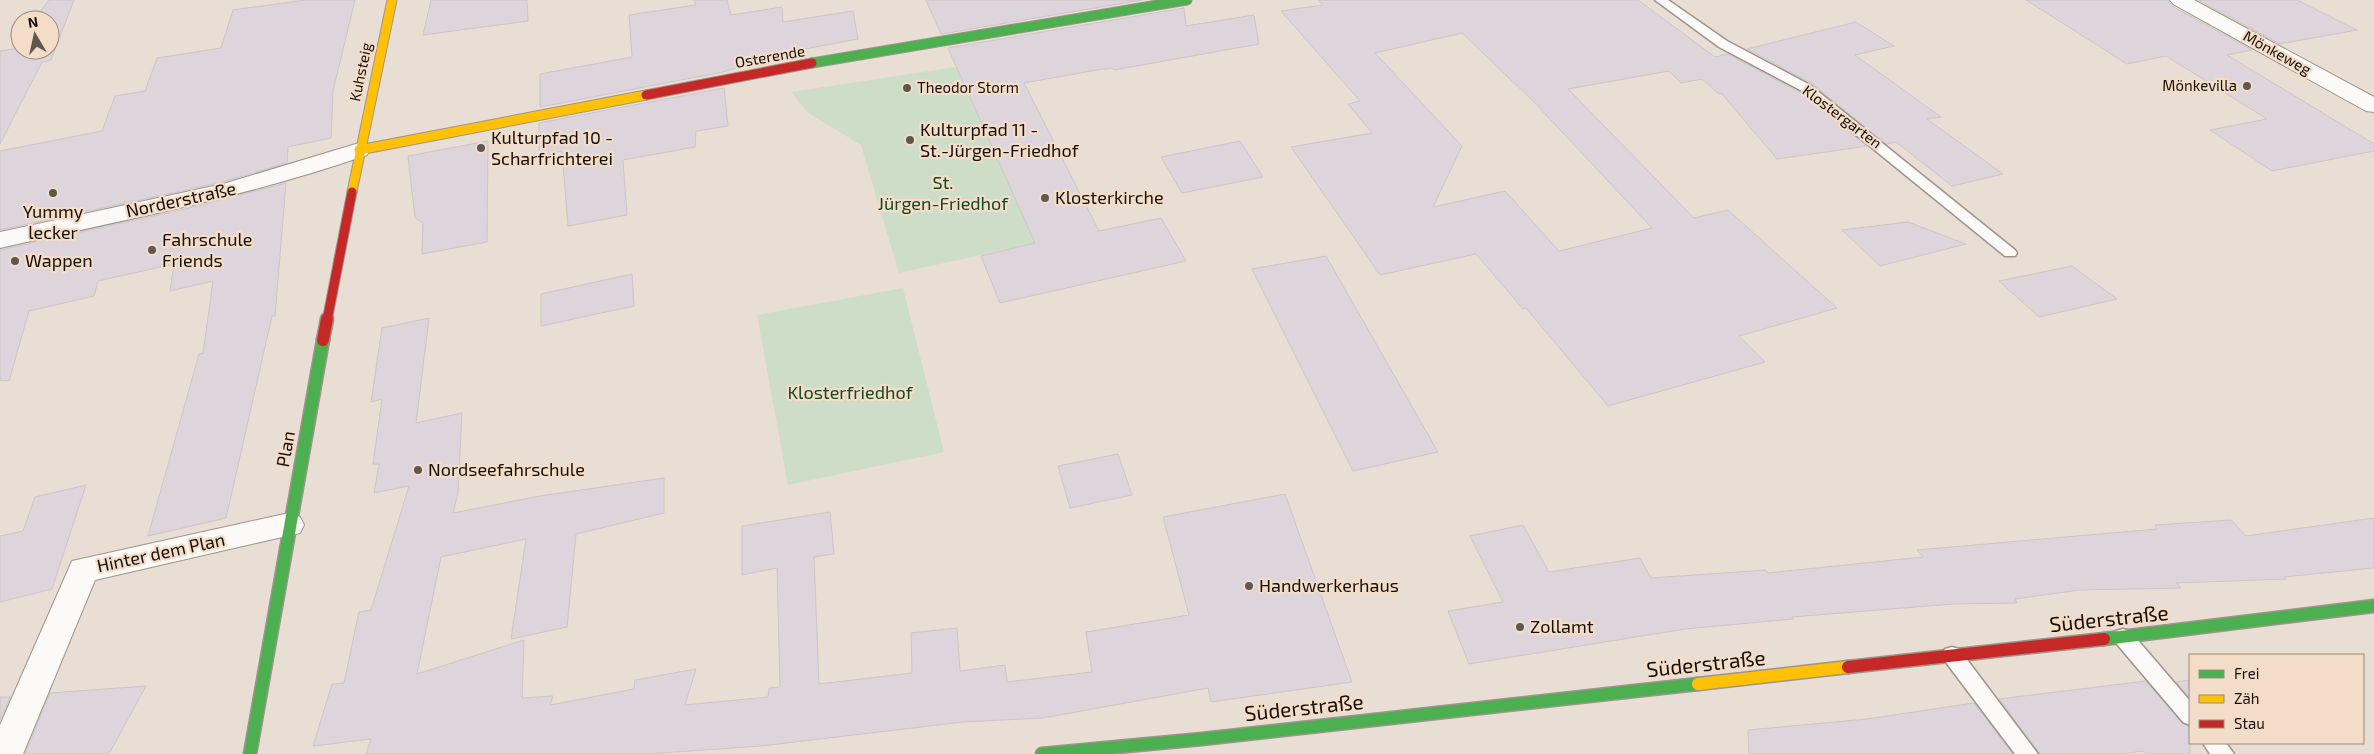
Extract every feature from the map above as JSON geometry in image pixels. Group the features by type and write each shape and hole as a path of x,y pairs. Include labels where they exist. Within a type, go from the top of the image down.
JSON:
{"main road":[{"name":"Kuhsteig","path":"359,150 392,0"},
{"name":"Osterende","path":"359,150 784,69 1187,0"},
{"name":"Plan","path":"250,754 289,525 359,150"},
{"name":"Süderstraße","path":"1042,754 1211,738 2123,637 2374,606"}],"street":[{"name":"Mönkeweg","path":"2180,0 2374,106"},
{"name":"Norderstraße","path":"0,240 256,183 316,166 359,150"},
{"name":"Hinter dem Plan","path":"5,754 83,570 289,525"}],"lane":[{"name":"Klostergarten","path":"1660,0 1723,44 1806,88 2010,253"},
{"path":"2123,637 2189,715"},
{"path":"1952,655 2027,754"},
{"path":"2215,744 2223,754"}],"green space":[{"name":"St. Jürgen-Friedhof","path":"956,67 1035,243 899,273 861,145 808,113 791,92"},
{"name":"Klosterfriedhof","path":"903,288 944,452 788,485 757,315"}],"building":[{"path":"49,0 74,0 60,37 60,10 42,10"},
{"path":"305,0 355,0 333,91 331,138 288,147 287,163 223,182 0,230 0,151 102,131 115,96 145,91 157,58 221,48 233,10"},
{"path":"431,0 527,0 528,21 423,35"},
{"path":"694,0 727,0 731,15 782,7 783,22 853,11 858,39 784,53 723,72 540,107 540,74 632,57 629,15 696,5"},
{"path":"926,0 1142,0 941,34"},
{"path":"1318,0 1638,0 1715,57 1728,54 1801,93 1867,146 1777,159 1722,94 1719,94 1702,79 1681,83 1669,71 1568,89 1694,218 1728,210 1837,308 1739,336 1765,362 1608,406 1526,308 1523,309 1476,254 1380,275 1291,147 1372,133 1348,104 1360,101 1281,11 1323,5","holes":["1462,33 1533,101 1652,228 1559,251 1505,191 1433,207 1462,146 1375,53"]},
{"path":"2026,0 2168,0 2172,6 2252,50 2227,55 2374,144 2374,151 2272,171 2210,130 2267,119 2166,56 2127,64"},
{"path":"2198,0 2297,0 2357,30 2280,44"},
{"path":"1184,8 1186,26 1254,15 1259,44 1114,70 1112,68 1097,70 1024,83 1099,231 1161,218 1186,261 1000,303 981,256 1035,243 948,48"},
{"path":"1856,22 1894,46 1855,55 1941,117 1927,119 2003,174 1952,186 1896,142 1886,144 1811,83 1747,49"},
{"path":"10,49 10,60 51,60 42,62 0,144 0,51"},
{"path":"724,88 728,126 696,131 695,147 623,160 627,215 568,226 562,151 539,156 539,123"},
{"path":"488,141 487,242 422,254 423,223 415,218 408,156"},
{"path":"1240,141 1263,177 1182,193 1161,157"},
{"path":"286,183 275,316 272,316 226,518 148,536 199,354 203,353 213,281 170,291 174,264 98,281 94,296 29,311 9,381 0,380 0,250 185,209"},
{"path":"1908,222 1966,244 1880,266 1842,230"},
{"path":"1326,256 1438,452 1353,471 1252,269"},
{"path":"2072,266 2117,299 2039,317 1999,281"},
{"path":"632,274 634,306 541,326 541,294"},
{"path":"429,318 416,423 462,413 458,493 453,513 540,496 664,478 664,513 576,534 567,627 511,639 526,539 441,557 417,674 524,640 522,698 553,696 550,705 634,689 635,680 696,669 685,705 768,697 769,688 780,687 777,568 742,575 742,526 830,512 834,554 814,557 819,684 912,673 911,633 957,628 960,671 1005,665 1007,682 1092,672 1086,632 1189,615 1163,517 1285,494 1352,682 1211,702 1208,688 1043,718 963,722 761,746 647,754 366,754 371,739 313,746 332,684 344,683 359,612 371,610 409,486 374,493 379,464 373,464 382,399 371,402 382,328"},
{"path":"1118,454 1132,495 1070,508 1058,466"},
{"path":"86,485 52,589 0,602 0,536 23,531 35,497"},
{"path":"2374,518 2374,568 2284,577 2286,579 2176,583 2181,588 2079,590 2015,599 2017,603 1953,604 1792,617 1793,619 1685,629 1469,664 1448,611 1503,602 1470,536 1523,525 1549,572 1640,558 1651,578 1766,570 1768,573 1923,557 1917,550 2157,529 2155,525 2231,520 2246,536"},
{"path":"2189,680 2189,697 2176,682"},
{"path":"2146,681 2182,723 2189,726 2190,754 2146,754 2143,751 2122,754 2040,754 1999,699"},
{"path":"146,686 109,754 25,754 50,693"},
{"path":"0,697 10,697 0,720"},
{"path":"1974,703 2013,754 1749,754 1748,730 1867,719"}],"traffic: fast":[{"path":"812,63 1187,0"},
{"path":"250,754 323,340"},
{"path":"2104,639 2374,606"},
{"path":"1042,754 1202,739 1698,684"}],"traffic: slow":[{"path":"352,192 392,0"},
{"path":"359,150 646,95"},
{"path":"1698,684 1848,667"}],"traffic: jam":[{"path":"646,95 812,63"},
{"path":"323,340 352,192"},
{"path":"1848,667 2104,639"}],"place":[{"name":"Mönkevilla","path":"2247,86"},
{"name":"Theodor Storm","path":"907,88"},
{"name":"Kulturpfad 11 - St.-Jürgen-Friedhof","path":"910,140"},
{"name":"Kulturpfad 10 - Scharfrichterei","path":"481,148"},
{"name":"Yummy lecker","path":"53,193"},
{"name":"Klosterkirche","path":"1045,198"},
{"name":"Fahrschule Friends","path":"152,250"},
{"name":"Wappen","path":"15,261"},
{"name":"Nordseefahrschule","path":"418,470"},
{"name":"Handwerkerhaus","path":"1249,586"},
{"name":"Zollamt","path":"1520,627"}]}
